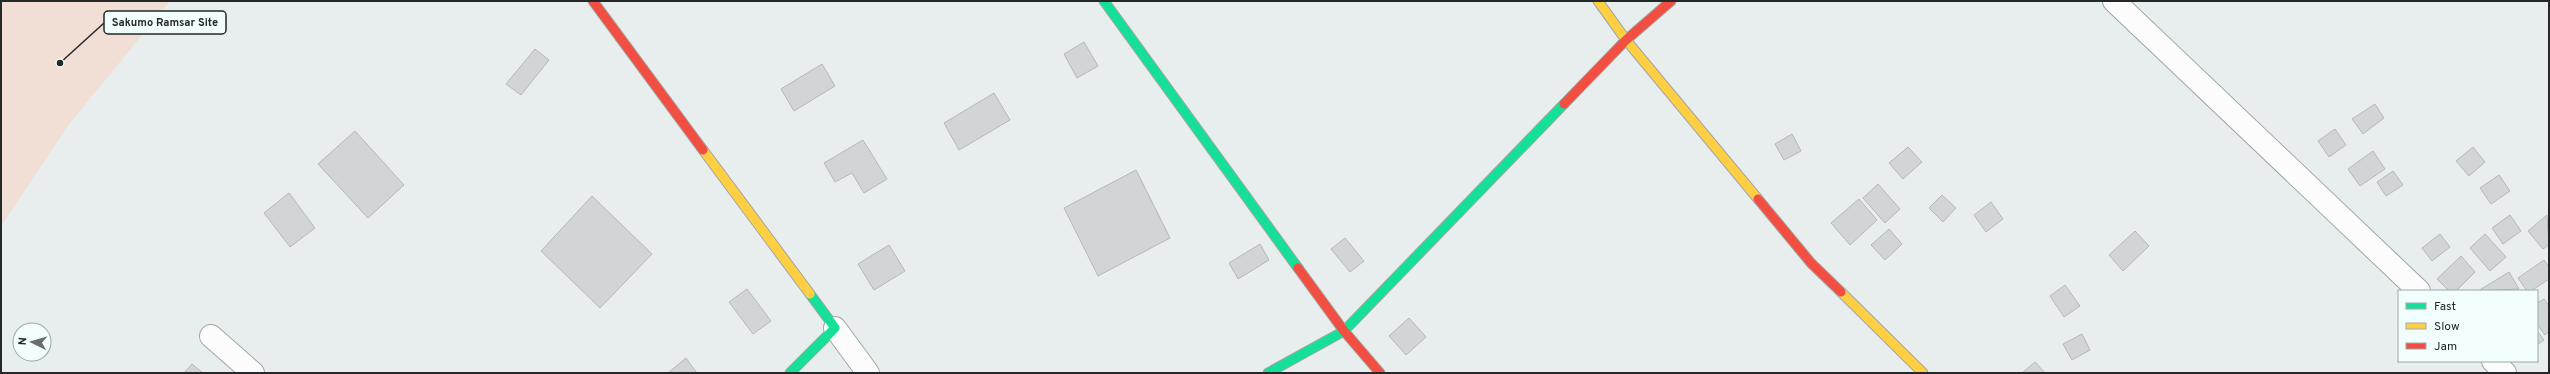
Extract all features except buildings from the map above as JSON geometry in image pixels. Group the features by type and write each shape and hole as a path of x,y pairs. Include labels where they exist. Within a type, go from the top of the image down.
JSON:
{"street":[{"path":"593,1 868,373"},
{"path":"1104,1 1344,331 1380,373"},
{"path":"1598,1 1626,40 1811,263 1923,373"},
{"path":"1268,373 1344,331 1626,40 1671,1"},
{"path":"2114,1 2418,290"},
{"path":"790,373 835,328"},
{"path":"211,336 253,373"},
{"path":"2494,362 2506,373"}],"shaded area":[{"path":"1,1 170,1 69,124 1,226"}],"traffic: fast":[{"path":"1104,1 1298,268"},
{"path":"1268,373 1344,331 1564,104"},
{"path":"790,373 835,328 810,294"}],"traffic: slow":[{"path":"1598,1 1626,40 1758,199"},
{"path":"703,150 810,294"},
{"path":"1841,292 1923,373"}],"traffic: jam":[{"path":"593,1 703,150"},
{"path":"1564,104 1626,40 1671,1"},
{"path":"1758,199 1811,263 1841,292"},
{"path":"1298,268 1344,331 1380,373"}],"place":[{"name":"Sakumo Ramsar Site","path":"60,63"}]}
